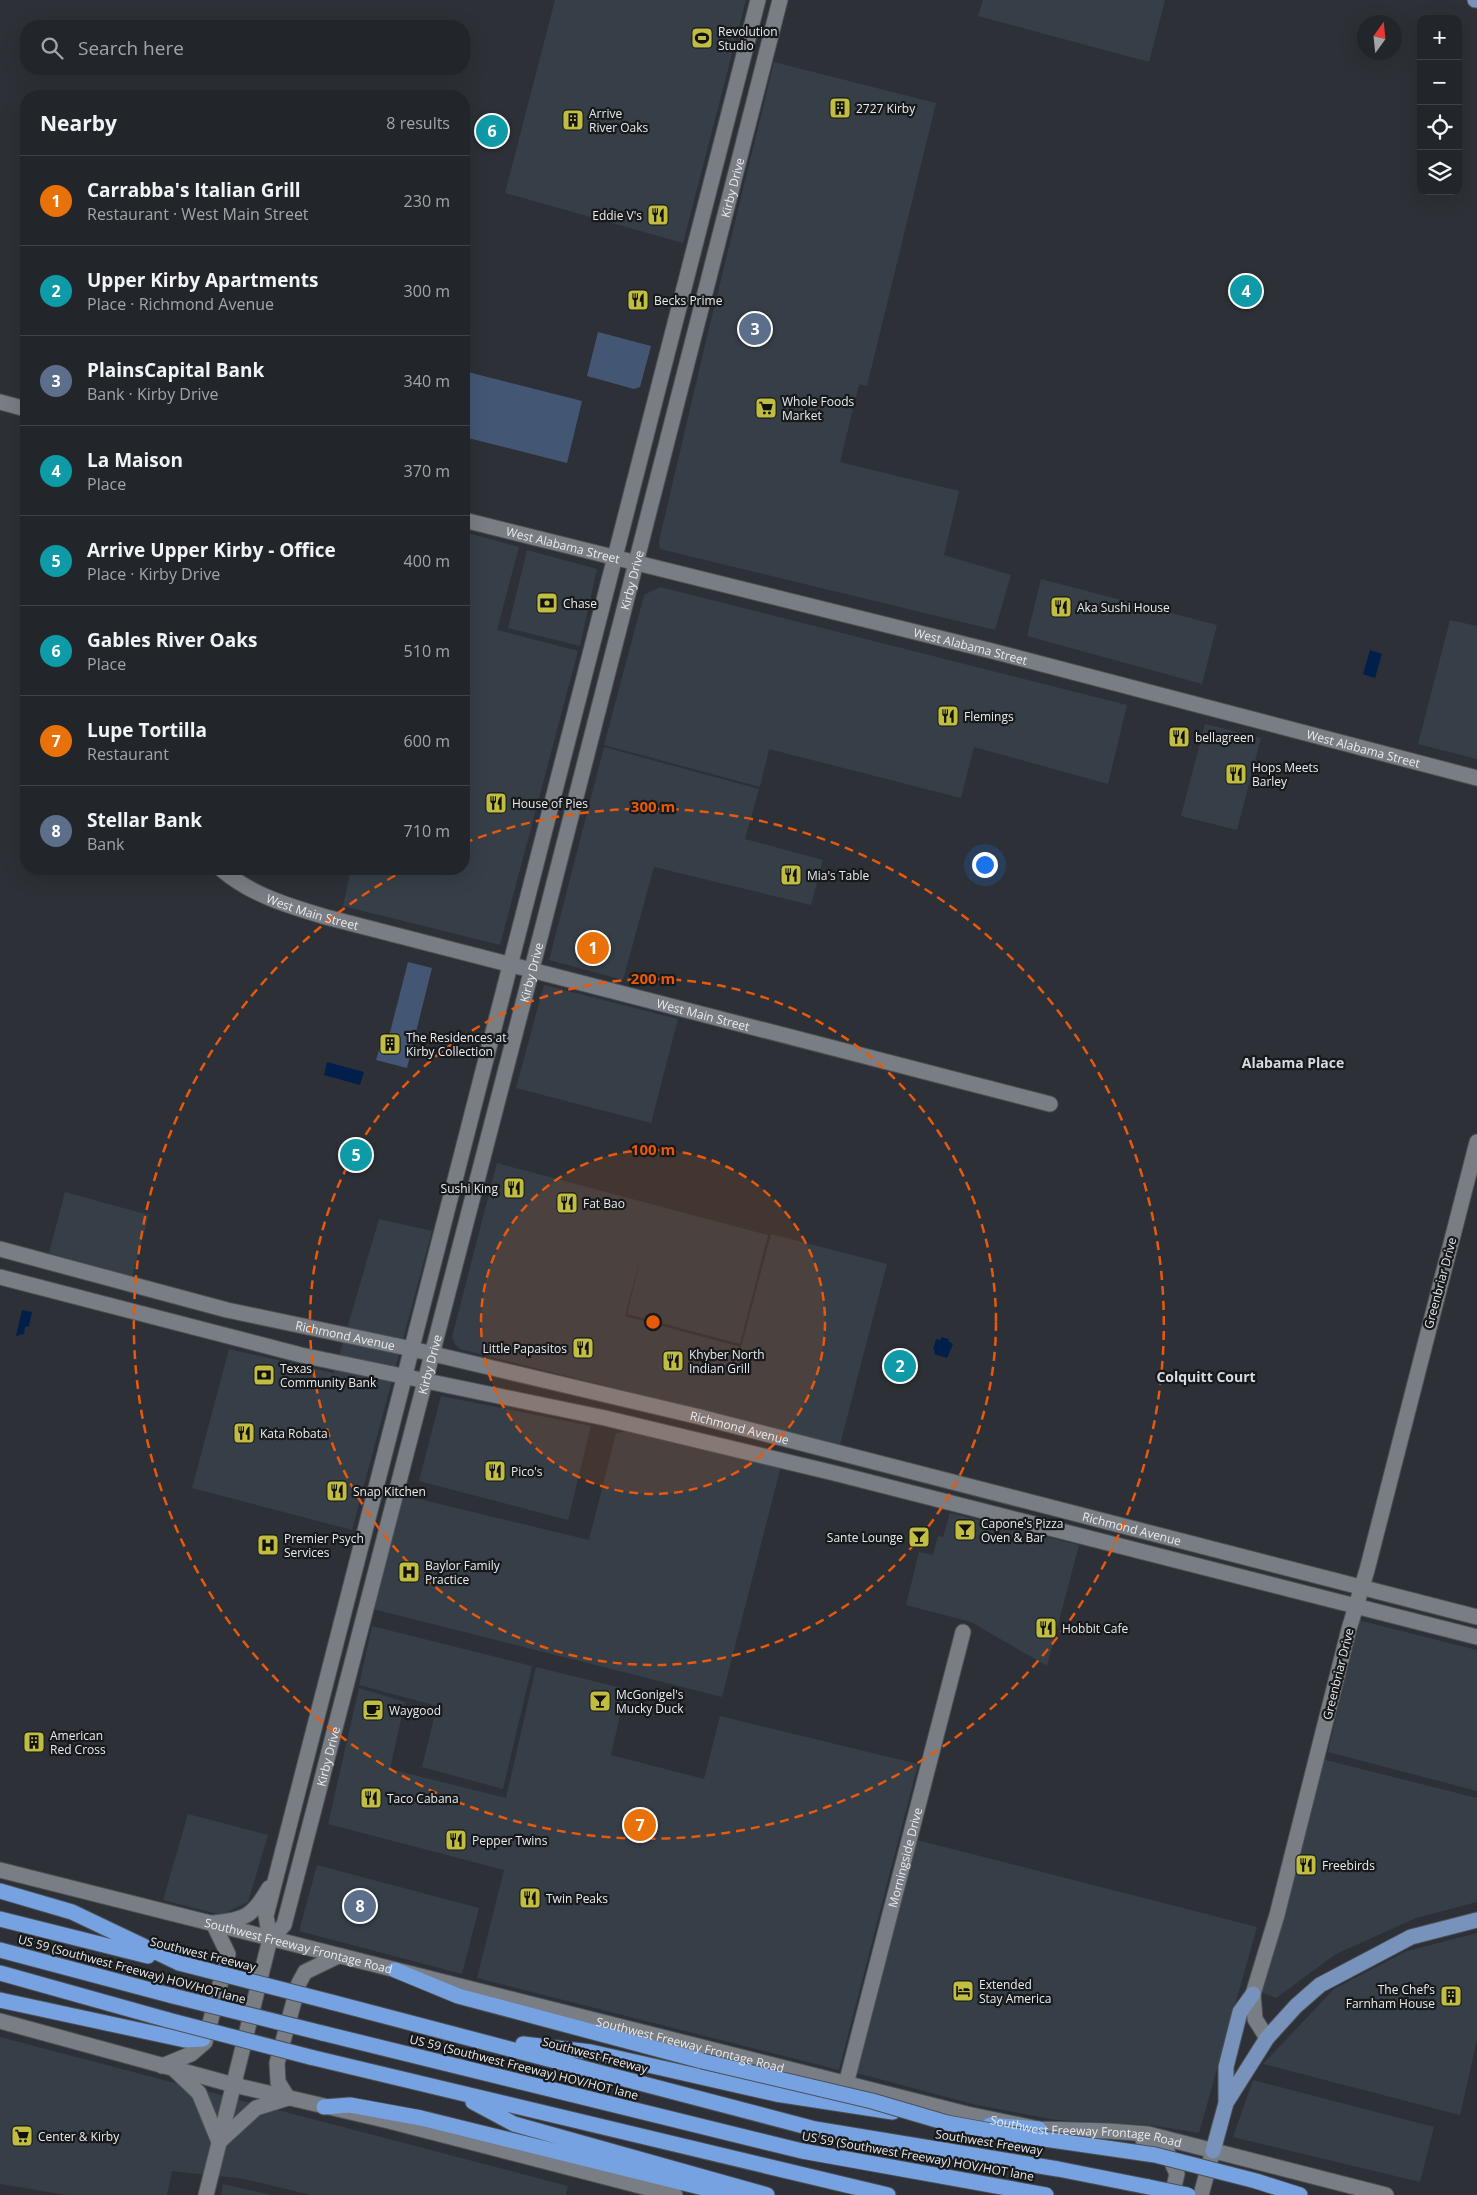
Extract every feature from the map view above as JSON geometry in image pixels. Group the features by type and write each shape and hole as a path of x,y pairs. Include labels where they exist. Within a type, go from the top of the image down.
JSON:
{"highway":[{"path":"0,1891 72,1912 179,1963"},
{"name":"Southwest Freeway","path":"0,1919 467,2037 815,2129 1058,2169 1188,2195"},
{"name":"US 59 (Southwest Freeway) HOV/HOT lane","path":"0,1950 173,1996 802,2151 1046,2195"},
{"path":"396,1970 458,1996 702,2062 872,2102 947,2123 1002,2133 1155,2155 1256,2181 1300,2195"},
{"path":"0,1973 317,2059 888,2195"},
{"path":"0,2000 185,2040 229,2036"},
{"path":"467,2037 591,2052 776,2094 954,2122 1038,2129"},
{"path":"451,2091 514,2124 767,2195"},
{"path":"324,2106 350,2105 421,2118 732,2195"}],"main road":[{"name":"Kirby Drive","path":"206,2195 270,1939 266,1916 758,0"},
{"name":"Kirby Drive","path":"270,1939 284,1925 532,970 780,0"},
{"path":"0,402 20,407"},
{"path":"654,409 660,420 666,444"},
{"name":"West Alabama Street","path":"470,522 992,651 1477,778"},
{"path":"572,727 592,732"},
{"name":"West Main Street","path":"228,875 263,895 288,906 1050,1104"},
{"name":"Greenbriar Drive","path":"1267,2038 1255,2019 1253,1994 1277,1915 1477,1142"},
{"name":"Richmond Avenue","path":"0,1249 227,1310 412,1349 611,1395 1477,1617"},
{"path":"31,1284 38,1259"},
{"name":"Richmond Avenue","path":"0,1276 301,1355 623,1422 986,1511 1477,1637"},
{"path":"986,1511 992,1492"},
{"path":"1158,1556 1164,1536"},
{"name":"Morningside Drive","path":"846,2084 963,1632"},
{"name":"Southwest Freeway Frontage Road","path":"0,1870 967,2114 1038,2129 1109,2130 1148,2134 1386,2195"},
{"path":"168,2067 190,2054 205,2042 228,1954 213,1923 239,1921 250,1914 262,1900 277,1874"},
{"path":"1226,2103 1267,2038 1296,2006 1320,1986 1411,1937 1477,1920"},
{"path":"288,2098 278,2082 277,2063 298,1983 305,1972 338,1956"},
{"path":"1201,2195 1226,2103 1226,2067 1240,2012 1253,1994"},
{"path":"0,2021 234,2086 389,2121 675,2195"},
{"path":"168,2067 199,2093 219,2142 256,2108 288,2098"},
{"path":"1109,2130 1143,2140 1167,2151 1178,2174 1172,2195"}],"shaded area":[{"path":"555,0 746,0 683,243 505,193"},
{"path":"983,0 1165,0 1149,62 978,16"},
{"path":"774,62 936,103 867,386 857,384 859,385 840,462 959,491 944,555 1011,575 995,630 660,549 659,541"},
{"path":"598,332 651,346 640,387 634,389 587,376"},
{"path":"470,373 582,401 567,463 470,439"},
{"path":"470,534 519,547 497,630 578,651 500,945 343,906 350,875 470,875"},
{"path":"527,550 597,569 580,646 508,628"},
{"path":"1041,579 1217,625 1202,684 1027,636"},
{"path":"660,587 1127,705 1108,784 974,747 961,798 769,749 760,787 604,745 644,595"},
{"path":"1450,620 1477,626 1477,759 1418,744"},
{"path":"1370,650 1382,654 1375,678 1363,674"},
{"path":"1205,724 1261,738 1237,830 1181,816"},
{"path":"604,747 759,789 745,839 823,860 811,905 654,867 623,980 549,960"},
{"path":"408,962 432,968 407,1068 376,1060 381,1043 387,1044"},
{"path":"544,985 678,1019 651,1123 516,1088"},
{"path":"327,1062 364,1072 360,1085 324,1075"},
{"path":"497,1163 768,1235 740,1344 627,1314 641,1255 625,1316 741,1347 771,1234 887,1264 840,1445 460,1349 452,1337"},
{"path":"65,1192 149,1215 132,1276 49,1253"},
{"path":"379,1219 432,1231 352,1530 192,1488 229,1349 334,1373"},
{"path":"22,1310 32,1312 29,1326 25,1327 24,1334 16,1336"},
{"path":"941,1337 949,1339 948,1341 953,1344 947,1358 934,1354 935,1350 933,1350 936,1339 941,1340"},
{"path":"441,1396 591,1426 568,1520 419,1481"},
{"path":"631,1430 781,1466 722,1697 373,1609 403,1495 589,1540 616,1433"},
{"path":"950,1513 1079,1545 1047,1666 971,1622 906,1605 919,1552 933,1555 938,1536 943,1537"},
{"path":"1358,1620 1477,1650 1477,1791 1328,1752"},
{"path":"372,1626 532,1666 503,1789 422,1767 437,1706 359,1685"},
{"path":"536,1667 626,1689 611,1755 704,1779 720,1716 918,1764 839,2070 477,1978 504,1870 328,1824 359,1688 405,1702 390,1769 506,1798"},
{"path":"1322,1759 1477,1798 1477,1902 1416,1918 1336,1954 1276,1998 1261,1992"},
{"path":"188,1814 268,1835 248,1902 221,1915 163,1900"},
{"path":"913,1839 1257,1927 1199,2133 1150,2125 1056,2120 972,2104 853,2072"},
{"path":"317,1865 479,1908 462,1974 299,1931"},
{"path":"1477,1933 1477,2040 1460,2115 1263,2064 1334,1989 1407,1951"},
{"path":"0,2037 568,2186 566,2195 311,2195 245,2179 172,2171 167,2195 66,2195 0,2184"},
{"path":"1253,2080 1434,2127 1420,2182 1233,2137"},
{"path":"223,2184 272,2195 221,2195"}],"place":[{"name":"Revolution Studio","path":"702,38"},
{"name":"2727 Kirby","path":"840,108"},
{"name":"Arrive River Oaks","path":"573,120"},
{"name":"Gables River Oaks","path":"492,131"},
{"name":"Eddie V's","path":"658,215"},
{"name":"La Maison","path":"1246,291"},
{"name":"Becks Prime","path":"638,300"},
{"name":"PlainsCapital Bank","path":"755,329"},
{"name":"Whole Foods Market","path":"766,408"},
{"name":"Chase","path":"547,603"},
{"name":"Aka Sushi House","path":"1061,607"},
{"name":"Flemings","path":"948,716"},
{"name":"bellagreen","path":"1179,737"},
{"name":"Hops Meets Barley","path":"1236,774"},
{"name":"House of Pies","path":"496,803"},
{"name":"Mia's Table","path":"791,875"},
{"name":"Carrabba's Italian Grill","path":"593,948"},
{"name":"The Residences at Kirby Collection","path":"390,1044"},
{"name":"Arrive Upper Kirby - Office","path":"356,1155"},
{"name":"Sushi King","path":"514,1188"},
{"name":"Fat Bao","path":"567,1203"},
{"name":"Little Papasitos","path":"583,1348"},
{"name":"Khyber North Indian Grill","path":"673,1361"},
{"name":"Upper Kirby Apartments","path":"900,1366"},
{"name":"Texas Community Bank","path":"264,1375"},
{"name":"Kata Robata","path":"244,1433"},
{"name":"Pico's","path":"495,1471"},
{"name":"Snap Kitchen","path":"337,1491"},
{"name":"Capone's Pizza Oven & Bar","path":"965,1530"},
{"name":"Sante Lounge","path":"919,1537"},
{"name":"Premier Psych Services","path":"268,1545"},
{"name":"Baylor Family Practice","path":"409,1572"},
{"name":"Hobbit Cafe","path":"1046,1628"},
{"name":"McGonigel's Mucky Duck","path":"600,1701"},
{"name":"Waygood","path":"373,1710"},
{"name":"American Red Cross","path":"34,1742"},
{"name":"Taco Cabana","path":"371,1798"},
{"name":"Lupe Tortilla","path":"640,1825"},
{"name":"Pepper Twins","path":"456,1840"},
{"name":"Freebirds","path":"1306,1865"},
{"name":"Twin Peaks","path":"530,1898"},
{"name":"Stellar Bank","path":"360,1906"},
{"name":"Extended Stay America","path":"963,1991"},
{"name":"The Chef’s Farnham House","path":"1451,1996"},
{"name":"Center & Kirby","path":"22,2136"}],"district":[{"name":"Alabama Place","path":"1293,1062"},
{"name":"Colquitt Court","path":"1206,1376"}]}
